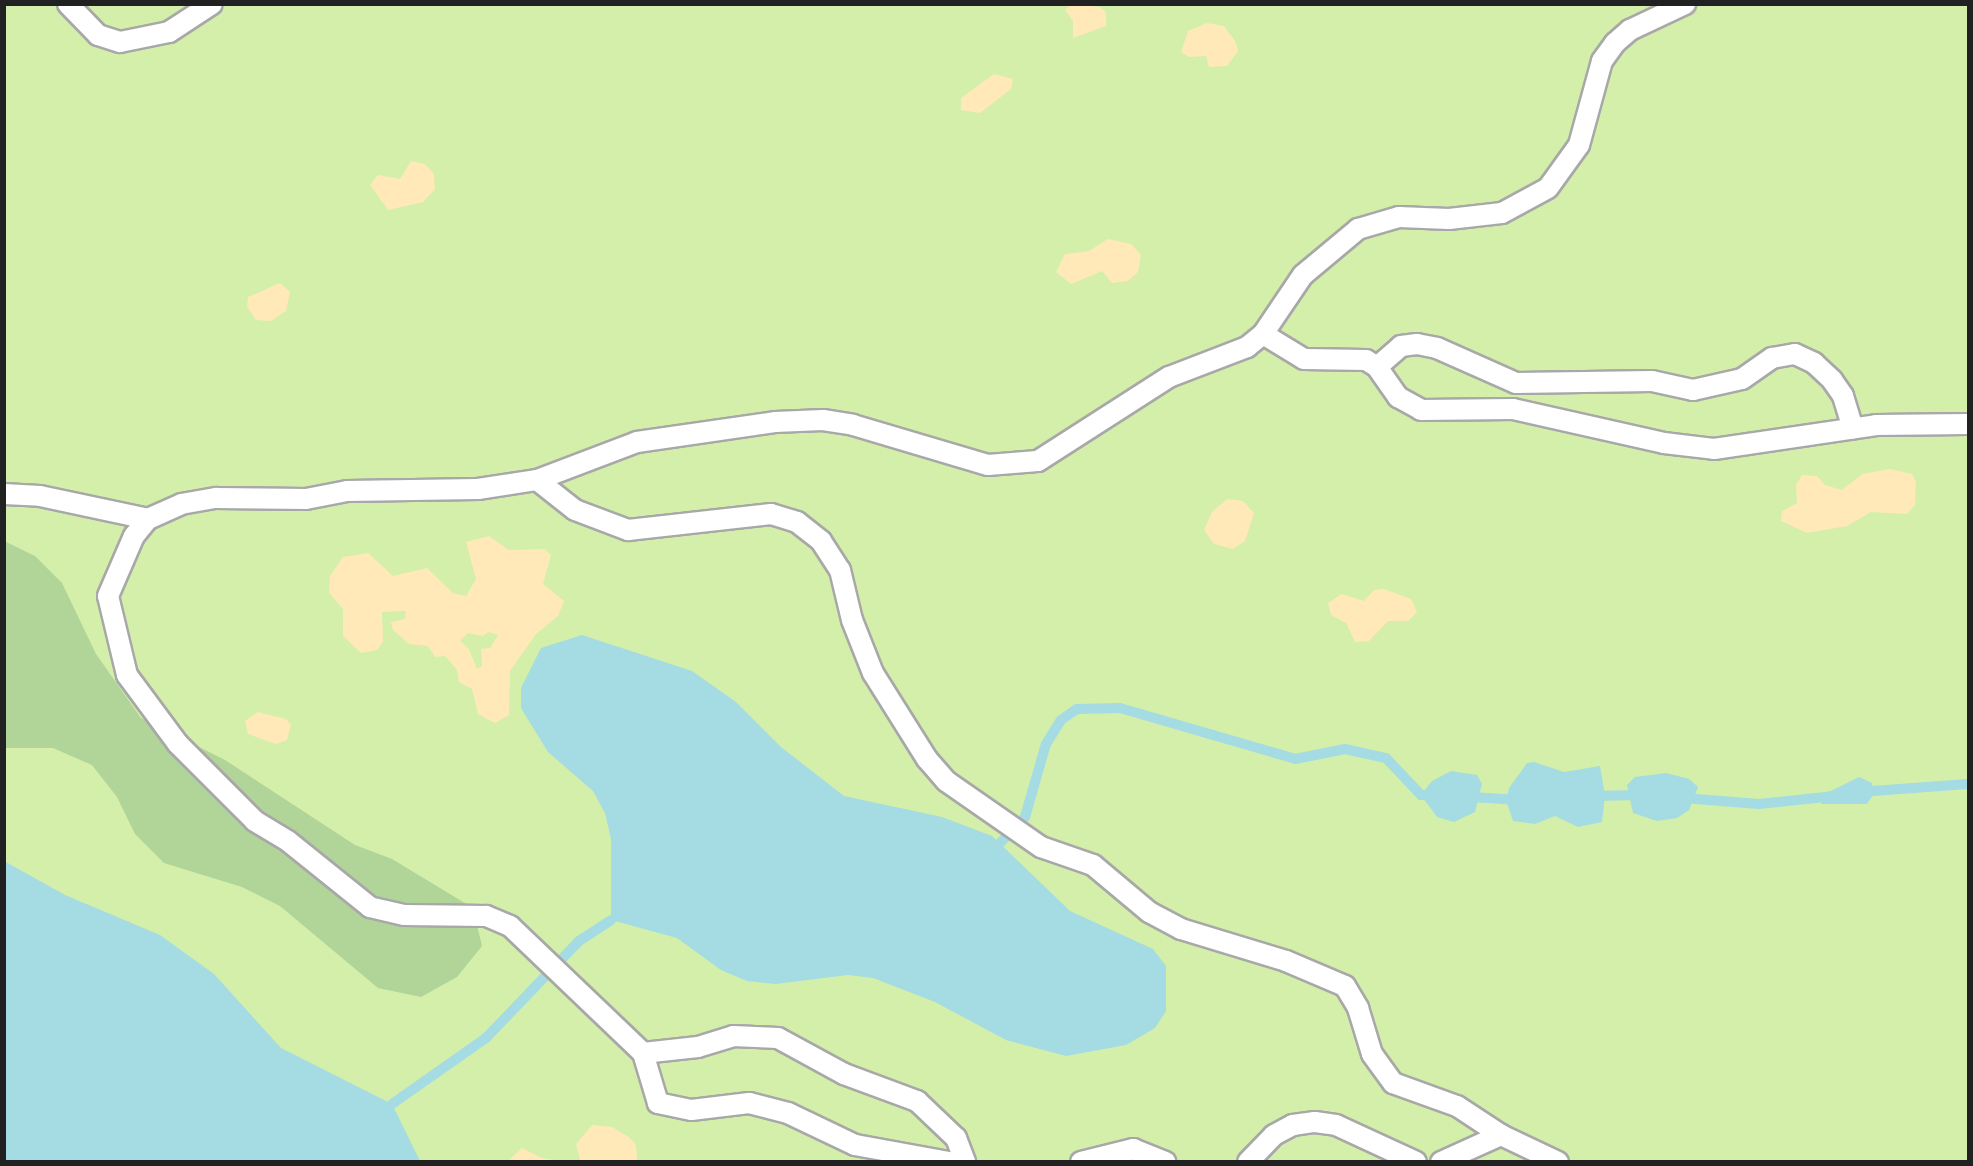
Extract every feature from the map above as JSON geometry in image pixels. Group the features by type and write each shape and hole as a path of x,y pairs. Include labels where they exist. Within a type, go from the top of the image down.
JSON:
{"lane":[{"path":"68,4 98,35 120,42 169,33 212,4"},
{"path":"950,1161 864,1148 788,1113 749,1103 691,1110 658,1103 644,1053 576,990 522,935 486,916 404,915 370,907 220,791 127,675 113,629 108,596 134,536 148,519 181,504 216,498 306,500 347,491 478,489 537,480 636,442 823,420 988,465 1018,465 1066,446 1169,377 1247,347 1263,334 1303,275 1358,230 1399,217 1449,219 1502,213 1548,188 1579,145 1602,61 1615,43 1630,30 1685,4"},
{"path":"1263,334 1298,357 1366,360 1377,367 1383,382 1398,398 1421,410 1533,412 1664,443 1714,449 1853,428 1964,420"},
{"path":"1377,367 1401,346 1418,344 1437,348 1516,383 1652,381 1693,390 1742,379 1772,358 1796,354 1814,363 1832,380 1844,396 1853,428"},
{"path":"537,480 575,510 627,530 771,514 797,522 821,541 840,570 866,657 927,759 979,807 1041,847 1094,865 1149,912 1181,929 1286,961 1345,986 1358,1008 1372,1054 1393,1083 1457,1106 1501,1135 1558,1161"},
{"path":"4,494 40,496 148,519"},
{"path":"644,1053 698,1047 733,1036 778,1038 844,1074 917,1101 956,1138 965,1161"},
{"path":"1248,1161 1274,1135 1293,1125 1315,1122 1336,1125 1416,1161"},
{"path":"1441,1161 1501,1135"},
{"path":"1080,1161 1133,1149 1166,1161"}],"green space":[{"path":"5,5 1968,5 1968,1161 5,1161"},
{"path":"4,541 35,556 62,583 96,654 141,718 225,760 355,845 392,859 473,908 482,946 457,977 421,997 378,988 280,906 242,887 164,863 135,834 117,797 92,765 53,748 5,748"}],"sand":[{"path":"1072,4 1100,7 1106,12 1106,26 1073,38 1073,21 1065,10"},
{"path":"1207,23 1224,26 1235,41 1238,51 1227,66 1209,67 1206,56 1189,57 1181,52 1188,31"},
{"path":"994,74 1013,79 1011,89 980,113 961,110 961,98"},
{"path":"411,161 425,164 434,174 435,189 423,202 388,210 370,185 378,175 400,179"},
{"path":"1108,239 1131,244 1141,255 1138,272 1128,281 1112,283 1102,271 1071,284 1056,272 1065,254 1089,251"},
{"path":"280,283 290,292 286,311 271,321 256,320 247,307 248,297"},
{"path":"1890,469 1912,474 1916,482 1915,505 1907,514 1871,512 1847,526 1807,533 1781,521 1782,511 1797,503 1796,485 1802,475 1817,476 1825,485 1842,490 1862,474"},
{"path":"1227,499 1243,501 1254,513 1245,541 1233,549 1214,544 1204,530 1212,512"},
{"path":"489,536 509,550 544,549 551,555 543,584 564,601 558,616 536,634 510,671 509,715 495,723 478,714 472,689 459,682 457,670 445,656 435,657 428,646 409,644 393,630 391,622 405,619 406,611 382,612 383,642 377,650 361,653 343,636 343,609 329,593 330,576 343,557 368,553 393,576 427,568 453,593 466,596 476,579 466,542","holes":["488,632 498,635 490,648 481,649 482,666 477,669 469,649 460,641 468,633 483,636"]},
{"path":"1384,589 1411,599 1417,612 1408,621 1388,621 1369,641 1355,642 1346,623 1331,615 1328,603 1342,594 1364,601 1374,590"},
{"path":"258,712 286,719 291,725 287,740 276,744 248,734 245,721"},
{"path":"592,1125 612,1127 629,1137 636,1145 637,1161 580,1160 576,1144"},
{"path":"522,1148 542,1158 562,1161 508,1161"}],"water":[{"path":"582,635 692,671 736,702 781,747 844,796 942,817 992,836 1070,911 1153,949 1166,966 1166,1011 1155,1028 1126,1045 1066,1056 1006,1040 935,1002 873,978 848,975 775,984 747,981 721,970 677,938 611,920 611,839 605,813 593,791 548,752 521,708 521,688 541,648"},
{"path":"1534,762 1564,772 1600,766 1605,795 1602,822 1578,827 1555,816 1535,824 1513,821 1506,800 1509,788 1527,763"},
{"path":"1451,771 1477,775 1482,784 1475,812 1454,822 1437,817 1421,795 1432,781"},
{"path":"1666,773 1689,779 1698,787 1689,810 1677,818 1657,821 1633,813 1627,785 1635,777"},
{"path":"1859,777 1872,783 1873,795 1867,804 1821,804 1825,794"},
{"path":"4,861 65,895 160,935 214,974 281,1048 392,1104 420,1161 5,1161"}],"waterway":[{"path":"1001,842 1025,817 1046,744 1061,720 1077,709 1120,708 1295,759 1345,749 1386,758 1421,795 1434,796"},
{"path":"1859,792 1968,784"},
{"path":"1593,796 1640,795"},
{"path":"1683,798 1759,804 1835,796"},
{"path":"1470,797 1520,800"},
{"path":"392,1104 486,1038 579,941 611,920"}]}
